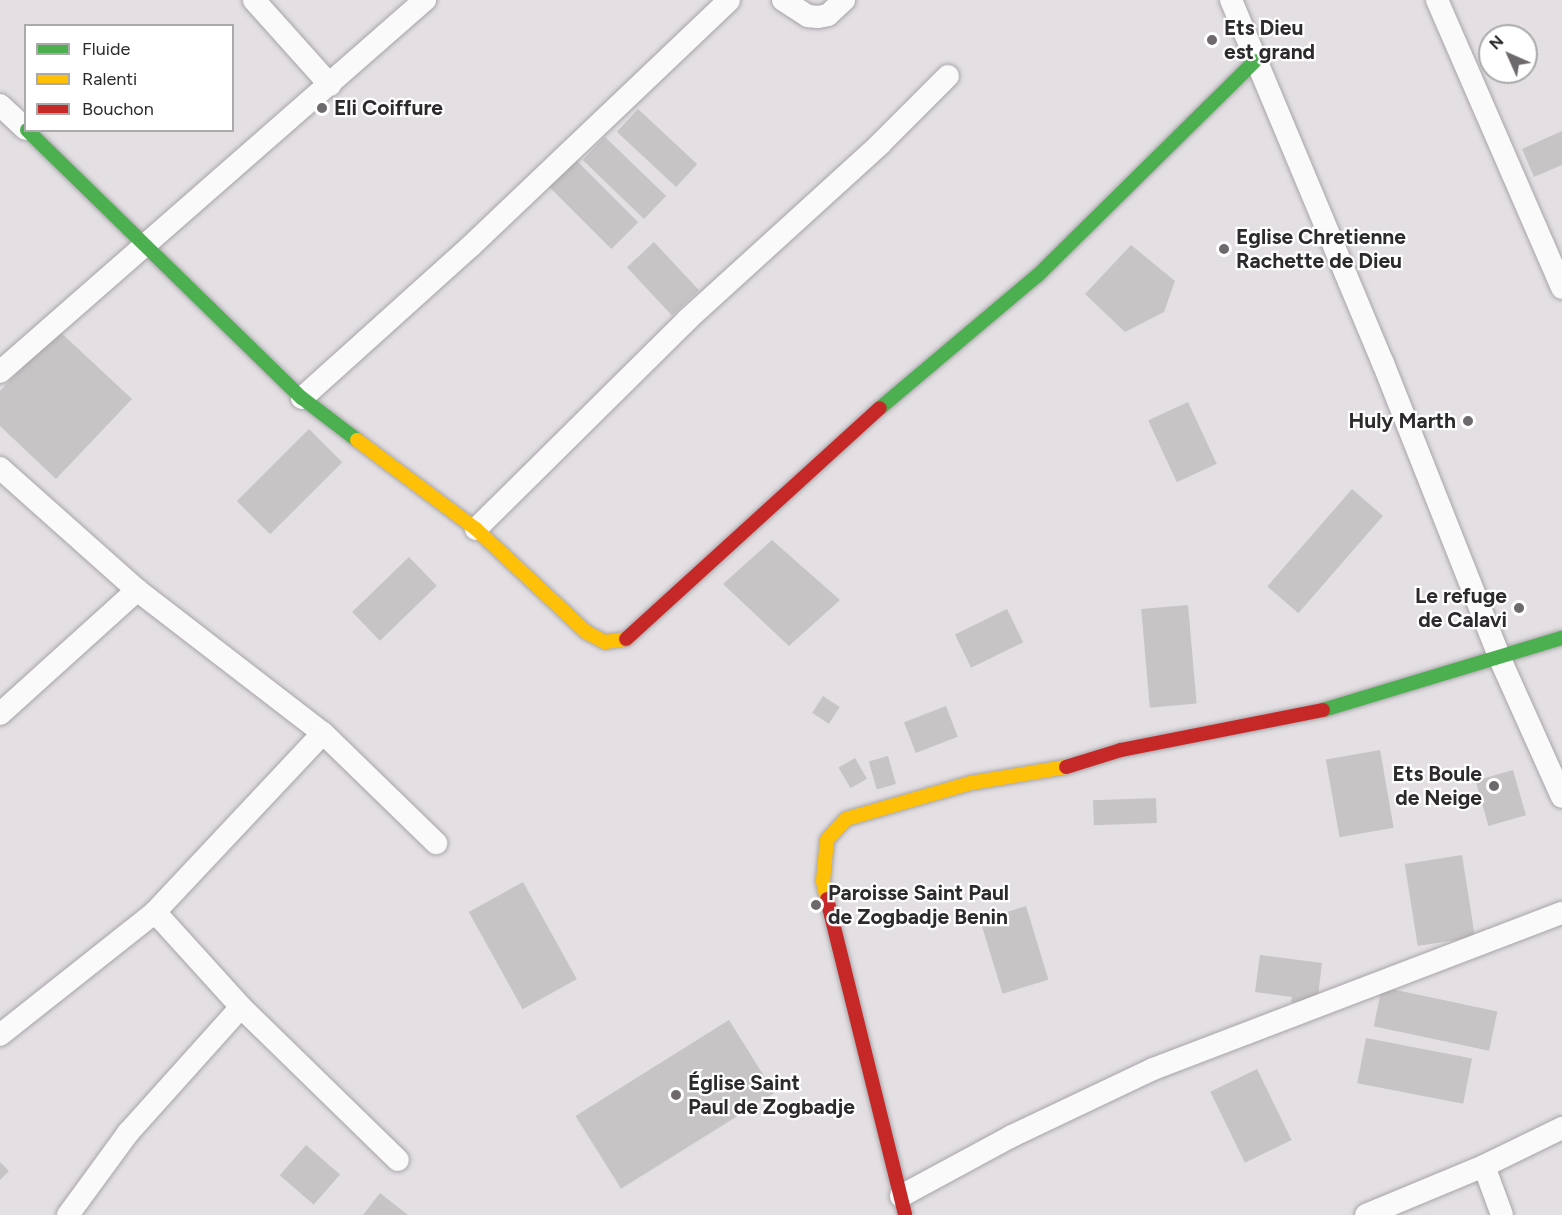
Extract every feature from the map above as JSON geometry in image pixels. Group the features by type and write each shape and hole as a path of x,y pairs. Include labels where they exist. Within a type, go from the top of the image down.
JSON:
{"street":[{"path":"254,0 330,85"},
{"path":"0,372 425,0"},
{"path":"302,398 471,246 729,0"},
{"path":"783,0 808,16 818,17 828,15 844,0"},
{"path":"1231,0 1383,363 1500,659 1562,797"},
{"path":"1437,0 1562,288"},
{"path":"28,132 147,244 302,398 476,529 586,633 605,642 624,641 868,418 1037,276 1255,61"},
{"path":"476,529 688,320 880,144 948,76"},
{"path":"0,105 24,128"},
{"path":"0,468 137,590 323,733 436,843"},
{"path":"0,714 137,590"},
{"path":"1562,638 1500,659 1304,716 1121,750 1051,772 971,783 846,819 827,840 823,881 903,1205 1012,1137 1153,1069 1562,914"},
{"path":"0,1035 156,912 323,733"},
{"path":"156,912 241,1007 398,1160"},
{"path":"68,1215 128,1133 241,1007"},
{"path":"1366,1215 1484,1166 1562,1128"},
{"path":"1484,1166 1502,1215"}],"building":[{"path":"638,109 697,164 676,187 617,132"},
{"path":"1562,131 1562,165 1534,177 1522,149"},
{"path":"605,137 666,196 644,219 583,160"},
{"path":"576,160 638,222 611,249 549,187"},
{"path":"654,242 699,290 672,316 627,267"},
{"path":"1131,245 1175,281 1164,312 1125,332 1085,294"},
{"path":"58,330 132,399 56,479 0,426 0,391"},
{"path":"1188,402 1217,464 1177,482 1148,421"},
{"path":"309,429 342,462 270,534 237,501"},
{"path":"1352,489 1383,516 1298,613 1267,586"},
{"path":"772,540 840,600 789,646 723,584"},
{"path":"409,557 437,586 380,641 352,612"},
{"path":"1188,605 1197,704 1150,708 1141,609"},
{"path":"1007,609 1023,642 971,668 955,634"},
{"path":"823,696 840,707 829,724 812,713"},
{"path":"946,706 958,737 916,753 904,722"},
{"path":"1380,750 1394,828 1340,837 1326,760"},
{"path":"888,756 896,784 877,789 869,762"},
{"path":"855,758 867,779 851,788 839,768"},
{"path":"1513,770 1526,815 1488,826 1476,781"},
{"path":"1156,798 1157,823 1094,825 1093,800"},
{"path":"1462,855 1475,937 1418,946 1405,864"},
{"path":"523,882 577,979 523,1009 469,912"},
{"path":"1026,906 1049,980 1003,994 980,920"},
{"path":"1260,955 1322,963 1317,1005 1291,1002 1292,997 1255,992"},
{"path":"1382,987 1497,1012 1489,1051 1374,1026"},
{"path":"729,1020 775,1093 621,1189 576,1116"},
{"path":"1366,1038 1472,1059 1463,1104 1357,1083"},
{"path":"1257,1069 1292,1140 1245,1163 1210,1092"},
{"path":"306,1145 340,1175 314,1205 280,1175"},
{"path":"0,1162 9,1171 0,1180"},
{"path":"380,1193 408,1215 363,1215"}],"traffic: fast":[{"path":"880,408 1037,276 1255,61"},
{"path":"29,132 302,398 357,440"},
{"path":"1323,710 1562,638"}],"traffic: slow":[{"path":"357,440 476,529 586,632 605,642 626,639"},
{"path":"827,899 823,881 827,840 846,819 971,783 1066,767"}],"traffic: jam":[{"path":"626,639 880,408"},
{"path":"1066,767 1121,750 1323,710"},
{"path":"827,899 905,1215"}],"place":[{"name":"Ets Dieu est grand","path":"1212,40"},
{"name":"Eli Coiffure","path":"322,108"},
{"name":"Eglise Chretienne Rachette de Dieu","path":"1224,249"},
{"name":"Huly Marth","path":"1468,421"},
{"name":"Le refuge de Calavi","path":"1519,608"},
{"name":"Ets Boule de Neige","path":"1494,786"},
{"name":"Paroisse Saint Paul de Zogbadje Benin","path":"816,905"},
{"name":"Église Saint Paul de Zogbadje","path":"676,1095"}]}
